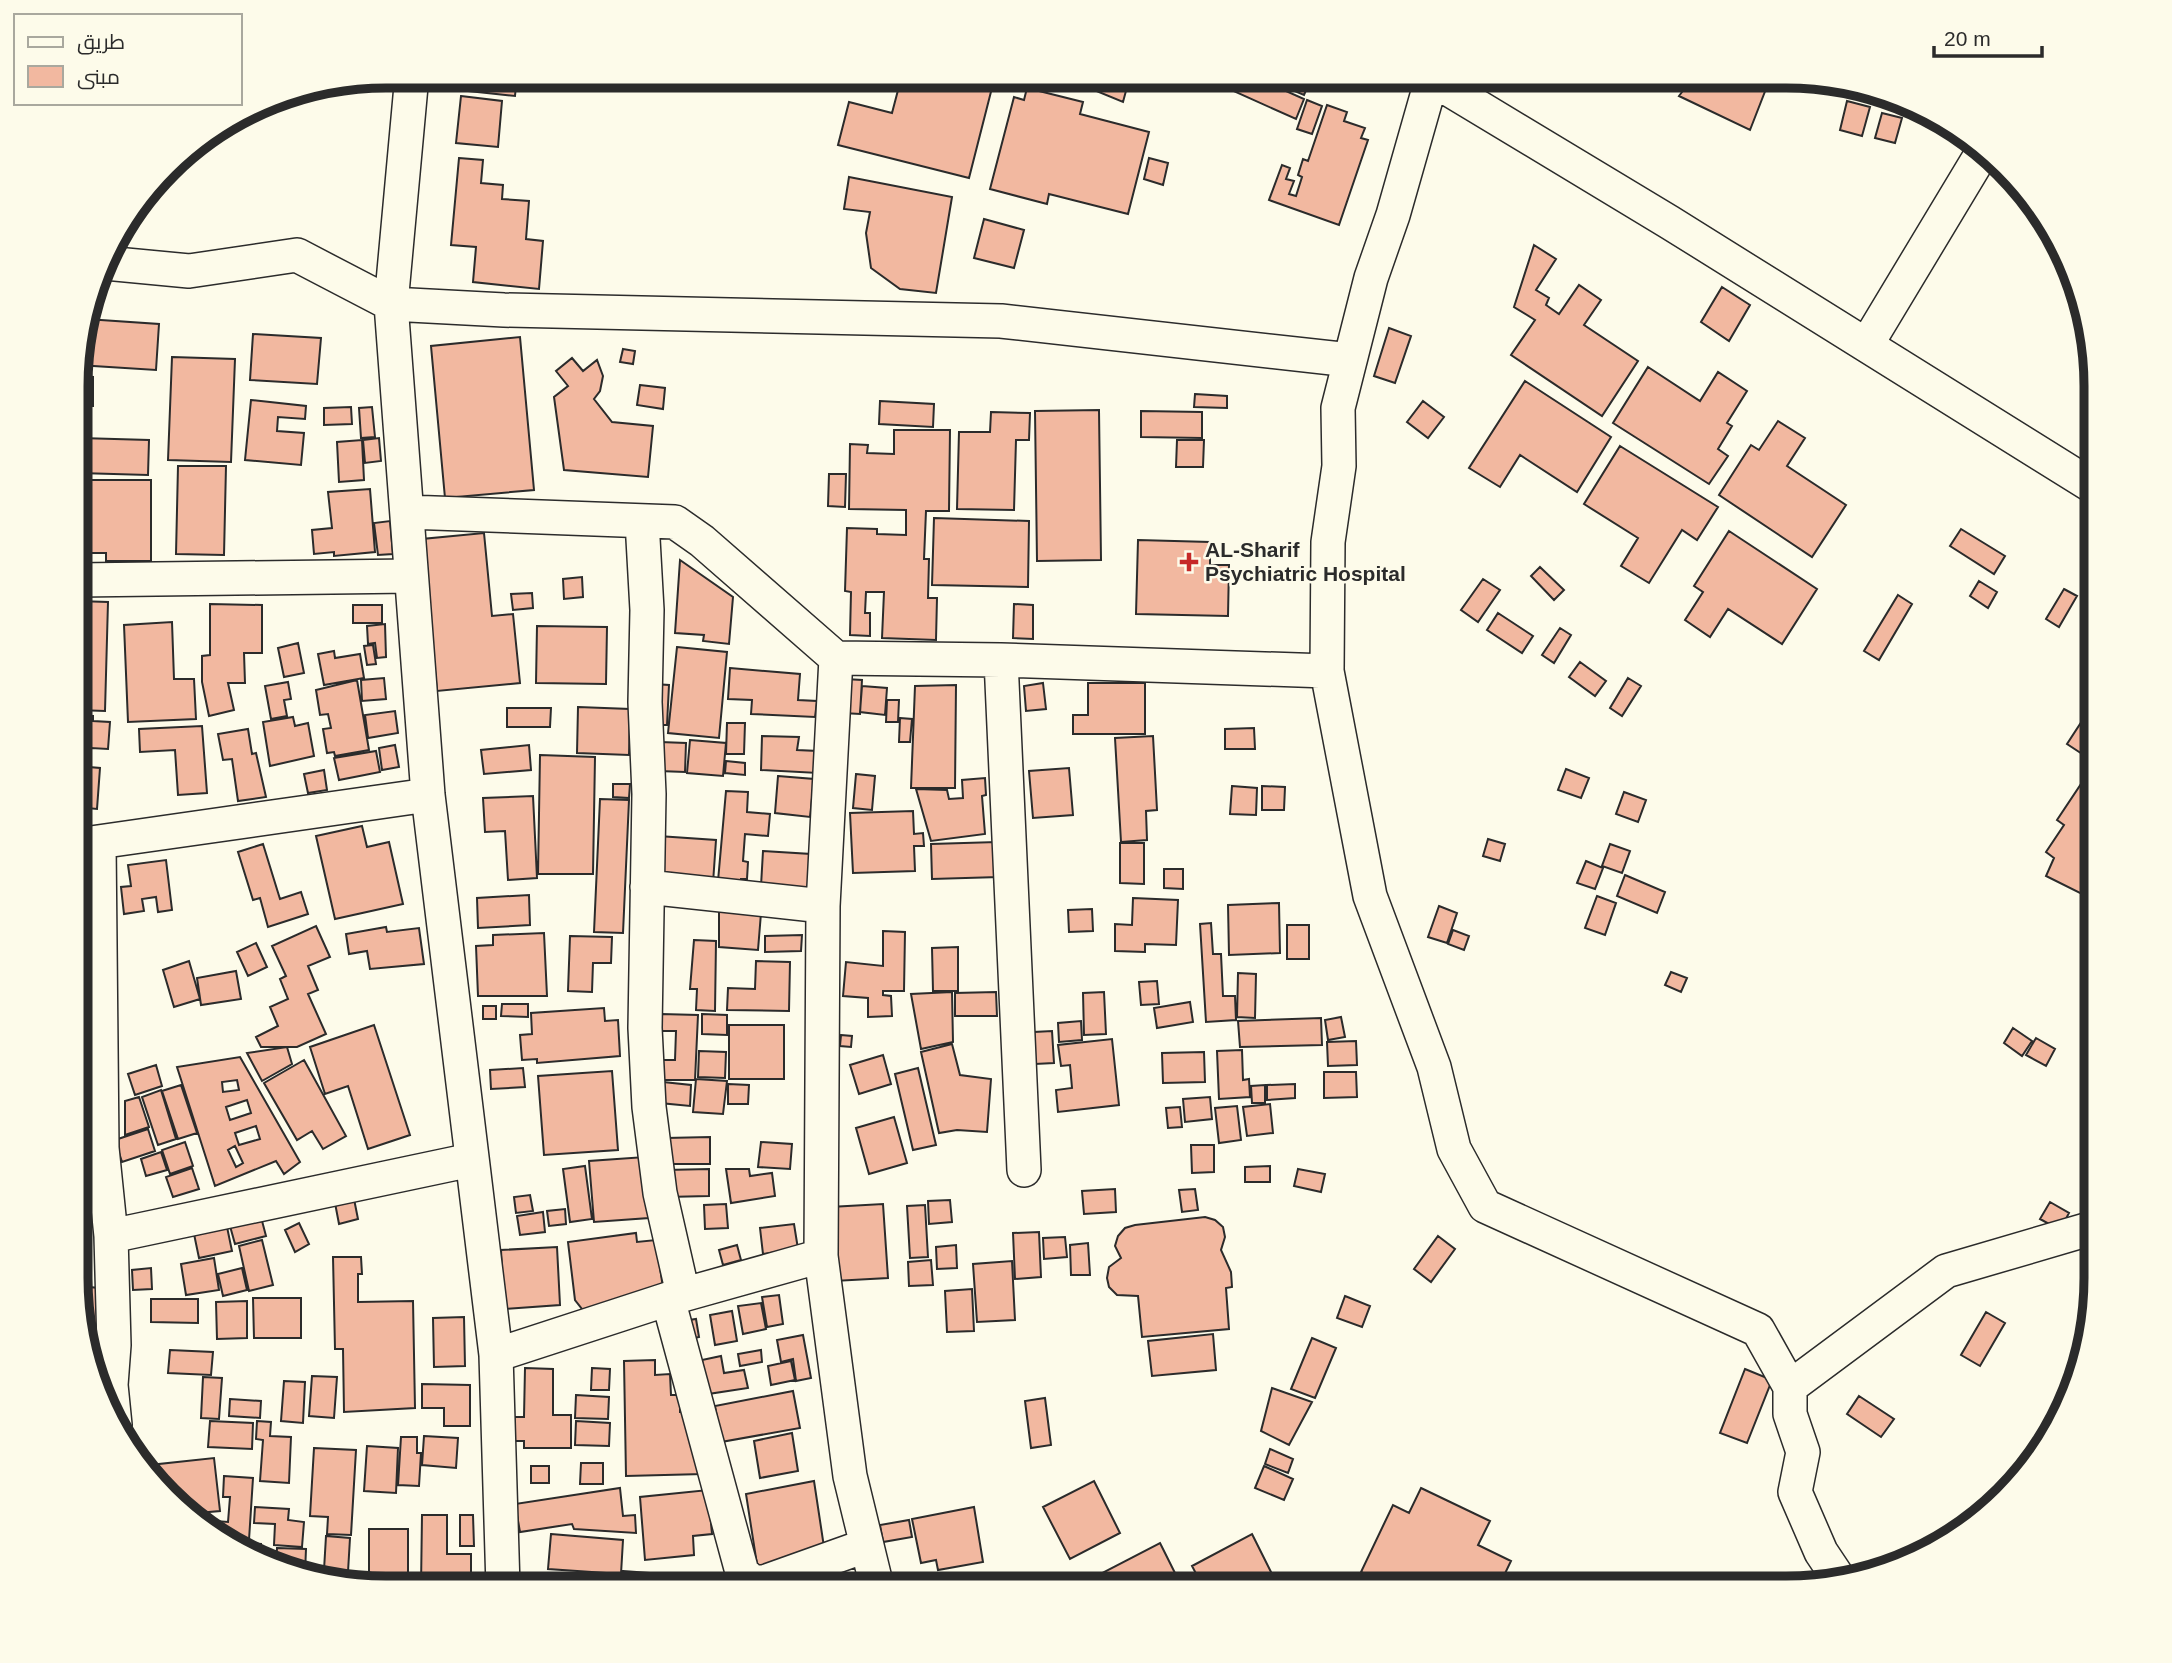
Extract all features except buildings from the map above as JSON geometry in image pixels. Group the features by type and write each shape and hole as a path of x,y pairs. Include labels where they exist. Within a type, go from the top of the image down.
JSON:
{"street":[{"path":"411,88 391,304 428,795 496,1355 503,1576"},
{"path":"1427,88 1393,215 1371,278 1338,408 1339,466 1328,542 1327,671 1370,896 1409,991 1434,1067 1454,1149 1485,1206 1758,1329 1790,1387 1790,1414 1803,1452 1796,1492 1821,1552 1834,1572"},
{"path":"1448,88 2084,481"},
{"path":"1867,345 1979,158"},
{"path":"113,264 189,271 297,255 391,304 504,310 1001,321 1350,360"},
{"path":"407,512 675,522 702,541 836,658 1001,660 1327,671"},
{"path":"642,521 647,610 645,702 649,794 645,1028 649,1107 675,1296 742,1572 746,1576"},
{"path":"88,580 411,576"},
{"path":"836,658 823,906 821,1256 848,1464 874,1576"},
{"path":"1001,660 1024,1170"},
{"path":"106,1381 114,1345 111,1236 89,1150 88,843 428,795"},
{"path":"647,887 823,906"},
{"path":"111,1236 471,1160"},
{"path":"1790,1387 1946,1271 2084,1231"},
{"path":"496,1355 675,1296 821,1256"},
{"path":"781,1576 865,1546"}],"place":[{"name":"AL-Sharif Psychiatric Hospital","path":"1189,562"}]}
